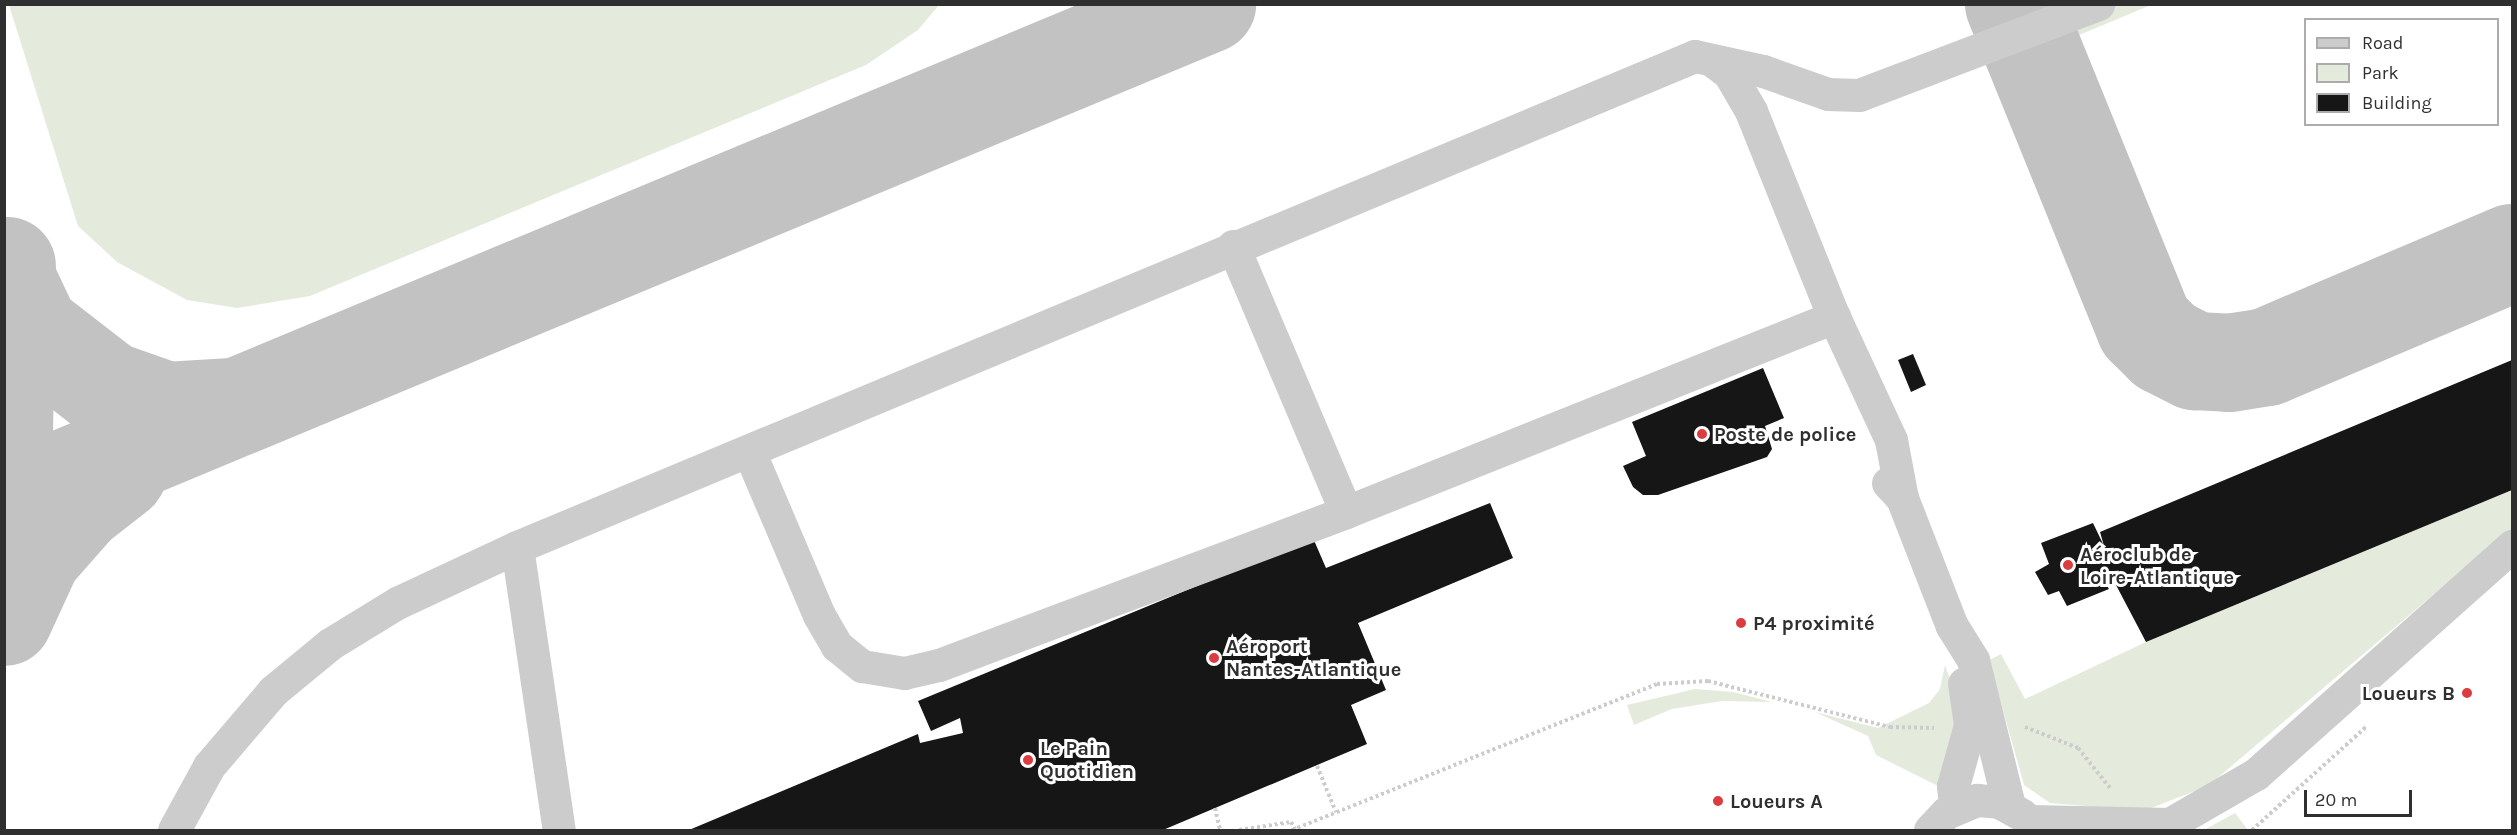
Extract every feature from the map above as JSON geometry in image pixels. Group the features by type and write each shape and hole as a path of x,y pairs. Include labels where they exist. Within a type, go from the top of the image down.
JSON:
{"street":[{"path":"174,831 209,766 273,691 330,644 397,603 517,547 1233,246 1695,56 1763,71 1828,94 1859,95 2098,4"},
{"path":"1713,61 1729,73 1751,111 1834,317 1891,440 1902,498 1952,626 1973,660 2024,819"},
{"path":"1233,246 1346,512"},
{"path":"749,451 819,615 837,646 862,666 904,674 939,665 1346,512 1834,317"},
{"path":"1880,474 1902,498"},
{"path":"1930,831 1955,807 1988,800 2024,819 2165,827 2256,774 2512,546"},
{"path":"517,547 559,831"},
{"path":"1952,626 1970,725 1953,786 1955,807"}],"path":[{"path":"1239,831 1291,822 1294,830 1657,684 1708,681 1890,728 1946,728"},
{"path":"2018,725 2078,748 2112,791"},
{"path":"1317,766 1336,813"},
{"path":"1215,808 1220,831"}],"green space":[{"path":"9,4 939,5 918,30 866,65 310,296 237,308 187,300 117,262 78,226"},
{"path":"2034,4 2151,5 2048,48"},
{"path":"2512,490 2512,534 2486,550 2208,786 2143,811 2050,803 2024,785 1989,660 2001,654 2025,699 2146,642"},
{"path":"1945,665 1959,705 1940,787 1876,755 1868,736 1815,712 1878,728 1929,703 1940,689"},
{"path":"1695,689 1733,692 1772,702 1722,701 1672,709 1634,725 1627,705"},
{"path":"2235,813 2248,830 2204,830"}],"building":[{"path":"1913,354 1926,385 1911,392 1898,360"},
{"path":"2512,360 2512,490 2146,642 2116,585 2121,582 2117,573 2103,579 2109,589 2067,606 2059,591 2048,595 2035,572 2049,564 2041,543 2093,523 2104,546 2100,532"},
{"name":"Poste de police","path":"1763,368 1784,418 1765,426 1772,449 1767,457 1658,495 1643,495 1633,487 1623,466 1646,456 1632,422"},
{"name":"Aéroport Nantes-Atlantique","path":"1490,503 1513,558 1358,623 1386,690 1351,705 1367,744 1163,830 689,830 918,734 920,743 963,733 960,718 931,731 918,701 1313,538 1326,568"}],"taxiway":[{"path":"4,504 1207,4"},
{"path":"2014,4 2145,326 2165,346 2195,361 2229,363 2267,357 2512,253"},
{"path":"4,433 7,266"},
{"path":"8,282 31,331 107,390 167,411 233,407"},
{"path":"4,617 33,554 77,504 118,472"}],"place":[{"name":"Poste de police","path":"1702,434"},
{"name":"Aéroclub de Loire-Atlantique","path":"2068,565"},
{"name":"P4 proximité","path":"1741,623"},
{"name":"Aéroport Nantes-Atlantique","path":"1214,658"},
{"name":"Loueurs B","path":"2467,693"},
{"name":"Le Pain Quotidien","path":"1028,760"},
{"name":"Loueurs A","path":"1718,801"}]}
